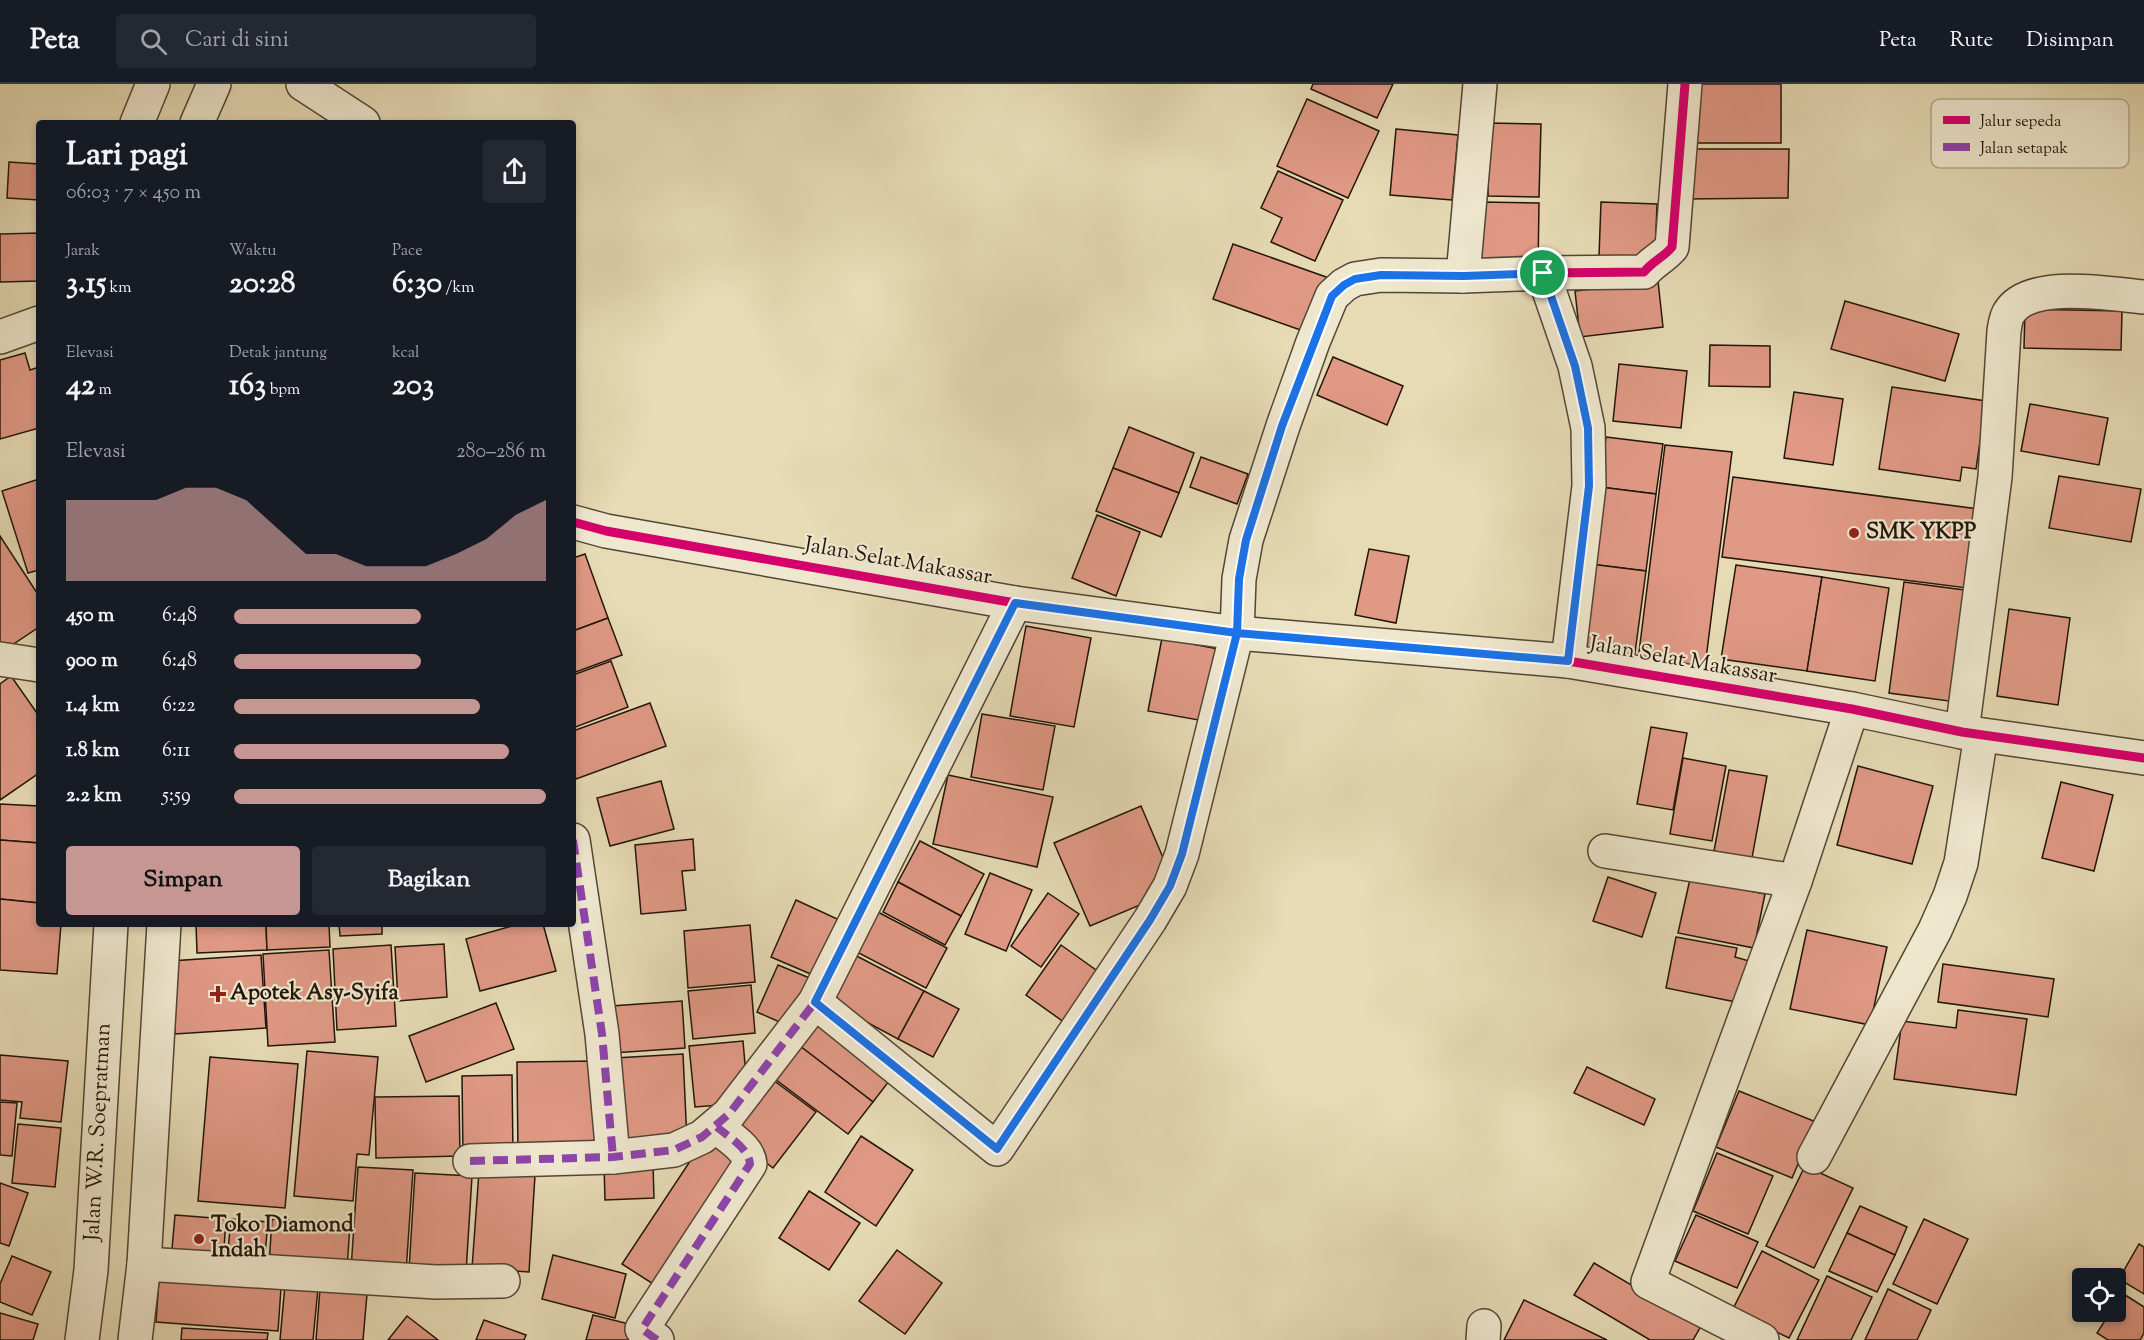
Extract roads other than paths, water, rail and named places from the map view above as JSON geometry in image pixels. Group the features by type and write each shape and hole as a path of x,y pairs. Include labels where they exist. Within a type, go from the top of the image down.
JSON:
{"street":[{"path":"139,120 153,84"},
{"path":"198,120 214,84"},
{"path":"303,84 358,120"},
{"path":"1464,276 1480,84"},
{"path":"815,1002 997,1149 1150,920 1170,886 1182,854 1237,633 1239,579 1246,540 1282,426 1332,296 1355,279 1381,275 1464,276 1644,272 1654,261 1664,256 1672,246 1684,84"},
{"path":"1543,273 1575,366 1588,428 1589,486 1568,661"},
{"path":"1814,1157 1935,930 1961,863 1995,477 2004,331 2009,312 2027,296 2054,291 2144,297"},
{"path":"0,337 36,324"},
{"name":"Jalan Selat Makassar","path":"576,523 606,531 1015,603 1237,633 1568,661 1852,709 1971,733 2144,758"},
{"path":"470,1161 613,1157 674,1150 717,1126 729,1114 815,1002 1015,603"},
{"path":"0,659 36,665"},
{"path":"1762,1340 1648,1282 1795,881 1852,709"},
{"path":"1605,851 1795,881"},
{"path":"576,860 602,1034 613,1157"},
{"name":"Jalan W.R. Soepratman","path":"82,1340 91,1270 111,927"},
{"path":"135,1340 144,1264 165,927"},
{"path":"657,1340 642,1329 750,1164 746,1152 717,1126"},
{"path":"144,1264 436,1282 503,1281"}],"place":[{"name":"SMK YKPP","path":"1854,533"},
{"name":"Apotek Asy-Syifa","path":"218,994"},
{"name":"Toko Diamond Indah","path":"199,1239"}]}
